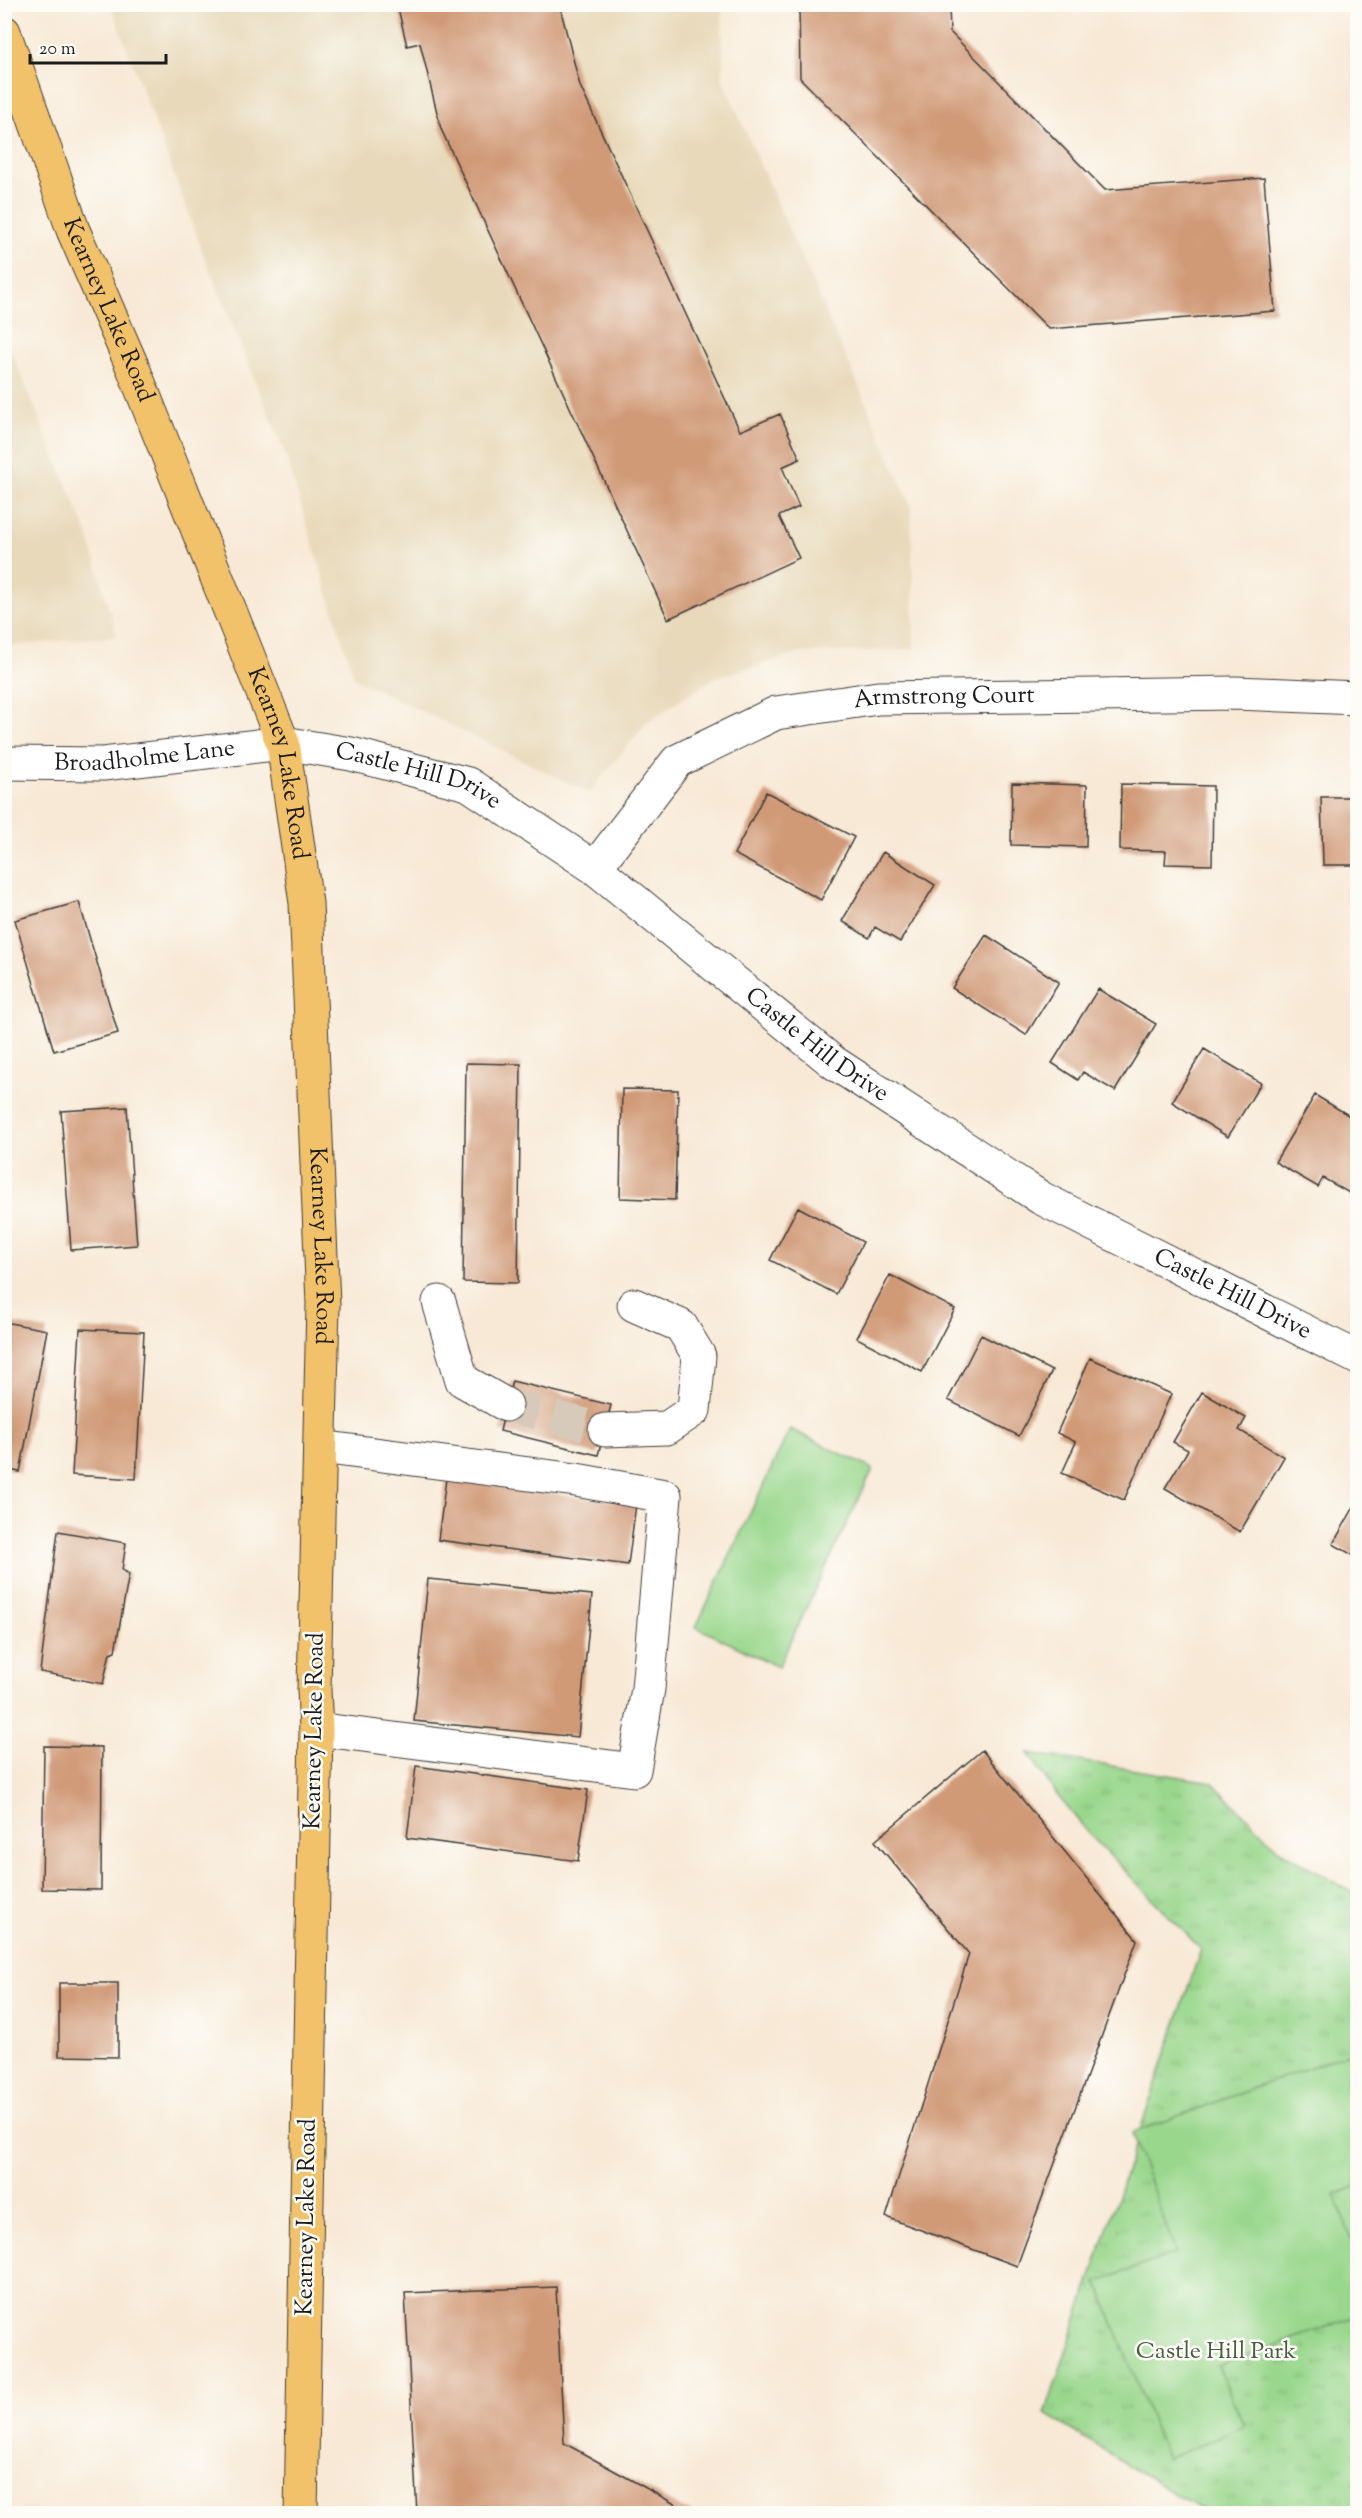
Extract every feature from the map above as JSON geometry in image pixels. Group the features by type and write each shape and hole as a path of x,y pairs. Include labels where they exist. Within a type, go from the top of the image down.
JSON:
{"main road":[{"name":"Kearney Lake Road","path":"4,32 73,230 134,368 283,743 306,903 323,1304 314,1689 316,1729 301,2514"}],"street":[{"name":"Armstrong Court","path":"595,868 678,761 776,713 878,698 1235,693 1358,698"},
{"name":"Broadholme Lane","path":"4,763 103,764 283,743"},
{"name":"Castle Hill Drive","path":"283,743 351,754 468,784 595,868 833,1062 1041,1197 1358,1358"},
{"path":"439,1302 462,1380 506,1405"},
{"path":"605,1430 667,1428 694,1410 699,1356 681,1326 634,1305"},
{"path":"316,1729 634,1770 648,1689 665,1496 576,1480 320,1447"}],"shaded area":[{"path":"111,5 722,5 723,80 911,505 914,649 801,653 716,677 647,722 589,793 354,678 286,456 204,256"},
{"path":"5,337 88,535 117,636 5,646"}],"green space":[{"path":"790,1429 873,1469 778,1667 696,1627"},
{"name":"Castle Hill Park","path":"1028,1753 1212,1782 1278,1849 1357,1895 1357,2513 1206,2513 1045,2414 1201,1949 1092,1837 1058,1796"},
{"path":"1357,2050 1357,2186 1335,2195 1357,2255 1357,2316 1218,2366 1244,2426 1167,2459 1097,2282 1176,2253 1132,2133"}],"building":[{"path":"397,4 565,4 560,7 580,86 740,431 780,414 800,459 782,467 799,507 779,516 799,558 668,619 441,129 420,43 407,46"},
{"path":"799,5 949,5 950,32 1105,190 1264,178 1275,311 1049,329 800,78"},
{"path":"1012,783 1087,785 1086,847 1011,845"},
{"path":"1121,784 1213,786 1212,865 1165,864 1166,851 1120,850"},
{"path":"766,792 854,837 821,900 734,854"},
{"path":"1321,797 1358,797 1358,865 1323,865"},
{"path":"883,852 935,885 900,942 875,927 869,938 842,921"},
{"path":"79,902 118,1033 54,1051 15,920"},
{"path":"986,935 1059,982 1026,1035 952,988"},
{"path":"1098,989 1156,1024 1115,1091 1083,1072 1078,1080 1052,1063"},
{"path":"1204,1049 1261,1083 1228,1137 1172,1102"},
{"path":"466,1063 521,1064 518,1283 463,1282"},
{"path":"622,1089 678,1090 675,1200 620,1198"},
{"path":"1315,1095 1358,1121 1358,1198 1323,1178 1318,1187 1275,1162"},
{"path":"127,1107 137,1245 71,1250 61,1111"},
{"path":"798,1207 863,1242 836,1294 770,1260"},
{"path":"890,1275 955,1309 922,1372 857,1338"},
{"path":"4,1322 47,1330 20,1472 4,1469"},
{"path":"80,1329 144,1332 136,1479 72,1475"},
{"path":"981,1335 1052,1371 1019,1436 948,1400"},
{"path":"1090,1358 1171,1394 1124,1500 1062,1473 1076,1442 1057,1433"},
{"path":"512,1381 611,1405 598,1455 500,1431"},
{"path":"1202,1392 1246,1418 1239,1430 1284,1457 1240,1532 1165,1488 1188,1450 1173,1442"},
{"path":"446,1479 636,1504 628,1565 438,1540"},
{"path":"1358,1500 1358,1558 1333,1544"},
{"path":"58,1531 126,1543 122,1570 129,1574 115,1651 110,1653 103,1684 40,1672"},
{"path":"428,1579 592,1595 578,1737 414,1721"},
{"path":"44,1746 102,1747 101,1890 42,1889"},
{"path":"982,1750 1137,1940 1017,2266 886,2217 969,1954 875,1841"},
{"path":"416,1766 588,1790 578,1861 407,1838"},
{"path":"59,1983 118,1983 118,2057 59,2056"},
{"path":"556,2287 564,2443 693,2514 417,2514 405,2293"}],"tunnel":[{"path":"506,1405 605,1430"}]}
